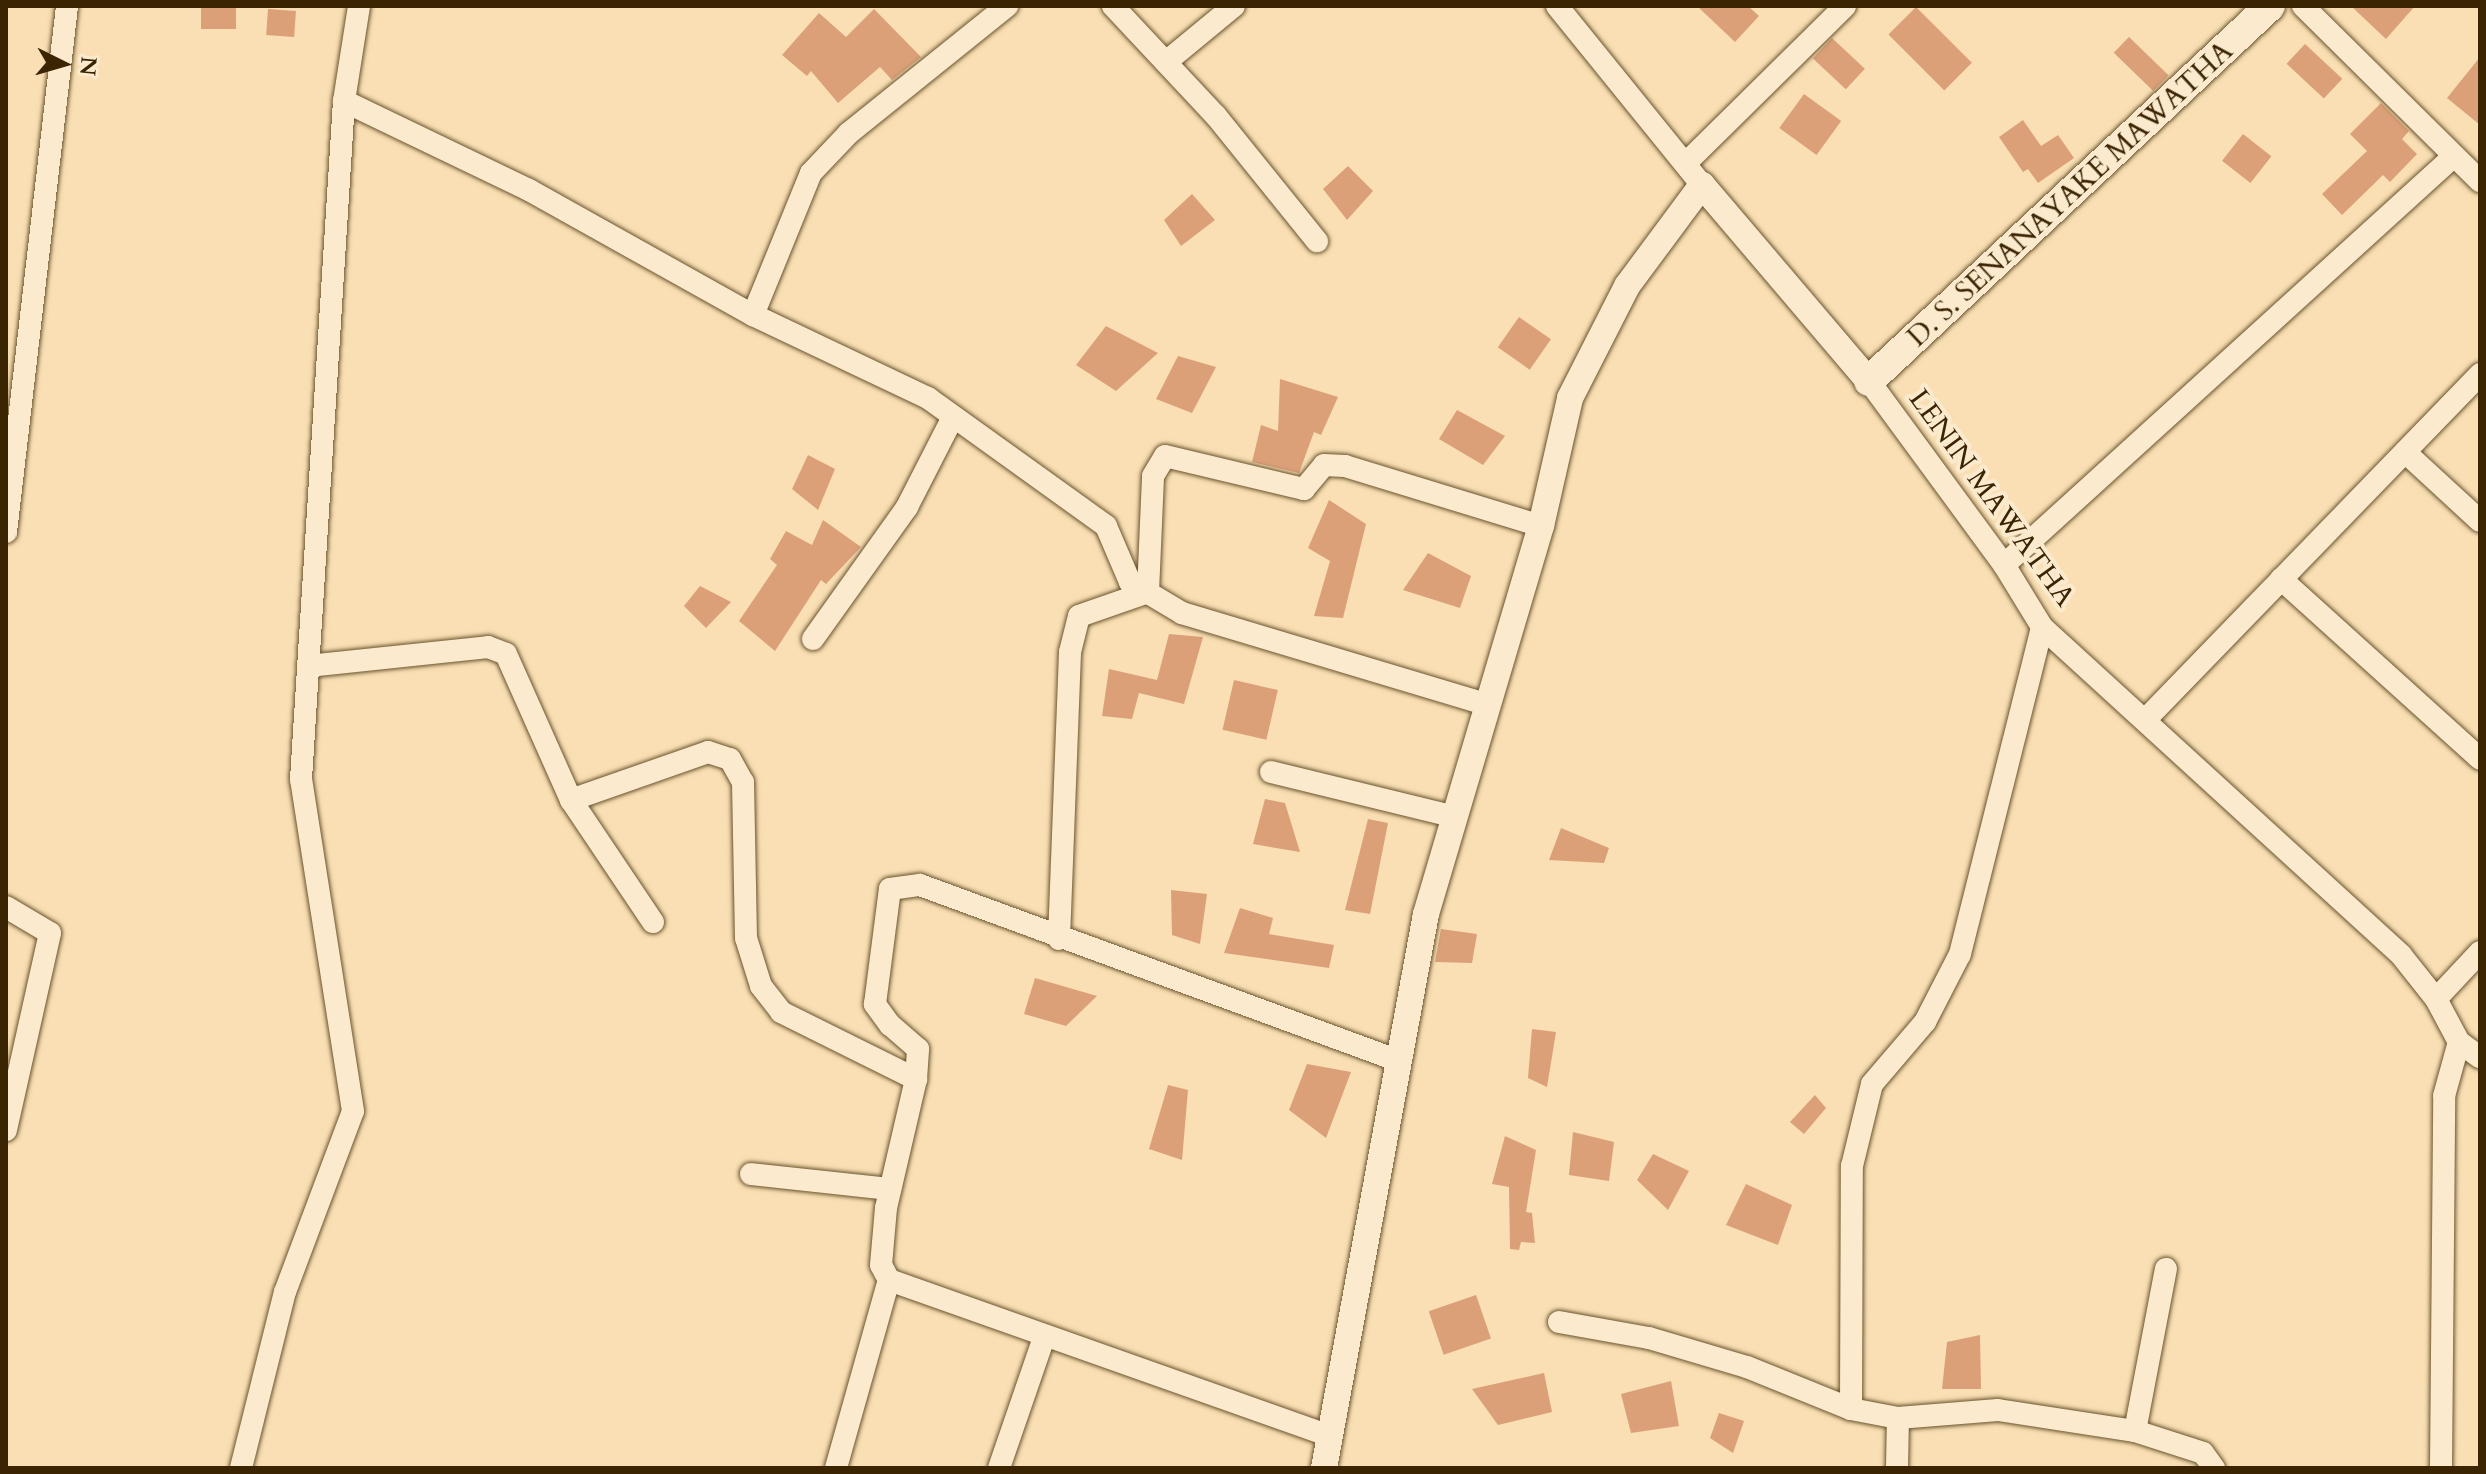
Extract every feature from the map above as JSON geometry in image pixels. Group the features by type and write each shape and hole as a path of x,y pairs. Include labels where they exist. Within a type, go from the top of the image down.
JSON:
{"main road":[{"name":"D. S. SENANAYAKE MAWATHA","path":"1869,381 2270,6"}],"street":[{"path":"6,532 67,6"},
{"path":"241,1468 285,1292 353,1111 301,779 344,101 359,6"},
{"path":"753,315 811,173 849,133 1007,6"},
{"path":"1113,6 1166,62 1317,241"},
{"path":"1166,62 1234,6"},
{"name":"LENIN MAWATHA","path":"1557,6 1687,162 1702,185 1869,381 2004,565 2042,627 2147,718 2401,955 2436,999 2459,1042 2480,1057"},
{"path":"1687,162 1845,6"},
{"path":"2303,6 2480,181"},
{"path":"344,101 529,190 753,315 928,398 1106,526 1130,582 1182,613 1488,705"},
{"path":"2004,565 2454,156"},
{"path":"1324,1468 1426,914 1541,526 1570,398 1627,286 1702,185"},
{"path":"2147,718 2480,374"},
{"path":"813,639 907,507 953,417"},
{"path":"2405,452 2480,521"},
{"path":"1148,592 1153,476 1165,456 1304,489 1324,465 1345,466 1541,526"},
{"path":"2281,579 2480,759"},
{"path":"1059,939 1073,640 1079,616 1148,592"},
{"path":"1851,1409 1852,1166 1865,1111 1872,1084 1925,1022 1960,954 2042,627"},
{"path":"308,666 488,647 506,654 571,800 653,922"},
{"path":"571,800 708,752 730,759 743,782 746,938 761,986 781,1012 916,1079"},
{"path":"1271,772 1455,817"},
{"path":"1330,1436 889,1280 881,1265 890,1189 916,1079 918,1049 890,1025 875,1004 890,889 920,885 1059,939 1399,1061"},
{"path":"6,907 50,933 6,1130"},
{"path":"2436,999 2480,952"},
{"path":"2441,1468 2444,1096 2459,1042"},
{"path":"751,1174 890,1189"},
{"path":"2135,1431 2166,1269"},
{"path":"836,1468 889,1280"},
{"path":"1559,1322 1649,1338 1747,1367 1851,1409 1898,1418 1998,1410 2135,1431 2203,1453 2214,1468"},
{"path":"999,1468 1044,1337"},
{"path":"1897,1468 1898,1418"}],"building":[{"path":"201,6 236,6 236,29 201,29"},
{"path":"1697,6 1748,6 1759,16 1735,42"},
{"path":"2351,6 2415,6 2386,39"},
{"path":"1916,7 1972,63 1944,90 1888,35"},
{"path":"268,9 296,11 294,37 266,35"},
{"path":"874,9 921,57 892,80 880,67 838,103 811,71 807,76 782,55 819,13 846,37"},
{"path":"2129,37 2169,75 2153,91 2114,53"},
{"path":"1832,38 1865,69 1846,89 1813,58"},
{"path":"2305,44 2342,79 2324,99 2287,64"},
{"path":"2480,57 2480,125 2447,98"},
{"path":"1804,94 1841,121 1817,155 1779,128"},
{"path":"2381,103 2409,131 2402,139 2417,154 2390,182 2383,175 2342,215 2322,194 2367,151 2350,134"},
{"path":"2023,120 2041,146 2058,135 2074,158 2038,183 2028,169 2023,172 1999,137"},
{"path":"2243,134 2271,156 2250,183 2222,161"},
{"path":"1348,166 1373,191 1347,220 1323,189"},
{"path":"1192,194 1215,220 1181,246 1164,220"},
{"path":"1519,317 1551,339 1530,370 1498,347"},
{"path":"1106,326 1158,353 1116,391 1076,365"},
{"path":"1178,356 1216,367 1192,413 1156,399"},
{"path":"1280,379 1338,397 1321,435 1314,432 1299,473 1252,462 1261,425 1278,431"},
{"path":"1457,410 1505,436 1483,465 1439,439"},
{"path":"808,455 835,469 818,510 792,489"},
{"path":"1329,500 1366,524 1343,618 1314,616 1330,561 1308,548"},
{"path":"823,520 861,547 826,584 821,580 775,651 739,621 777,565 770,559 786,531 812,545"},
{"path":"1428,553 1471,576 1460,608 1403,590"},
{"path":"700,586 731,602 706,628 684,606"},
{"path":"1169,634 1203,637 1184,704 1139,693 1132,719 1102,716 1109,669 1157,680"},
{"path":"1234,680 1278,690 1266,740 1223,730"},
{"path":"1265,799 1285,803 1300,852 1253,844"},
{"path":"1368,819 1388,823 1370,914 1345,910"},
{"path":"1561,828 1609,848 1604,863 1549,860"},
{"path":"1171,890 1207,894 1200,944 1172,935"},
{"path":"1240,908 1273,918 1269,934 1334,945 1329,968 1224,953"},
{"path":"1441,929 1477,934 1472,963 1435,962"},
{"path":"1035,978 1097,996 1066,1026 1024,1014"},
{"path":"1532,1029 1556,1032 1547,1087 1528,1078"},
{"path":"1307,1064 1351,1072 1326,1138 1289,1110"},
{"path":"1168,1085 1188,1090 1182,1160 1149,1149"},
{"path":"1815,1095 1826,1108 1804,1134 1790,1122"},
{"path":"1573,1132 1614,1142 1609,1181 1569,1175"},
{"path":"1505,1136 1536,1150 1526,1212 1532,1213 1535,1243 1521,1242 1519,1250 1510,1249 1509,1187 1492,1184"},
{"path":"1653,1154 1689,1171 1668,1210 1637,1180"},
{"path":"1746,1184 1792,1205 1778,1245 1726,1225"},
{"path":"1476,1295 1491,1338 1444,1355 1429,1311"},
{"path":"1980,1335 1981,1389 1942,1389 1947,1342"},
{"path":"1544,1373 1552,1412 1498,1425 1472,1389"},
{"path":"1671,1381 1679,1426 1631,1433 1621,1394"},
{"path":"1719,1413 1744,1421 1733,1453 1710,1438"}]}
